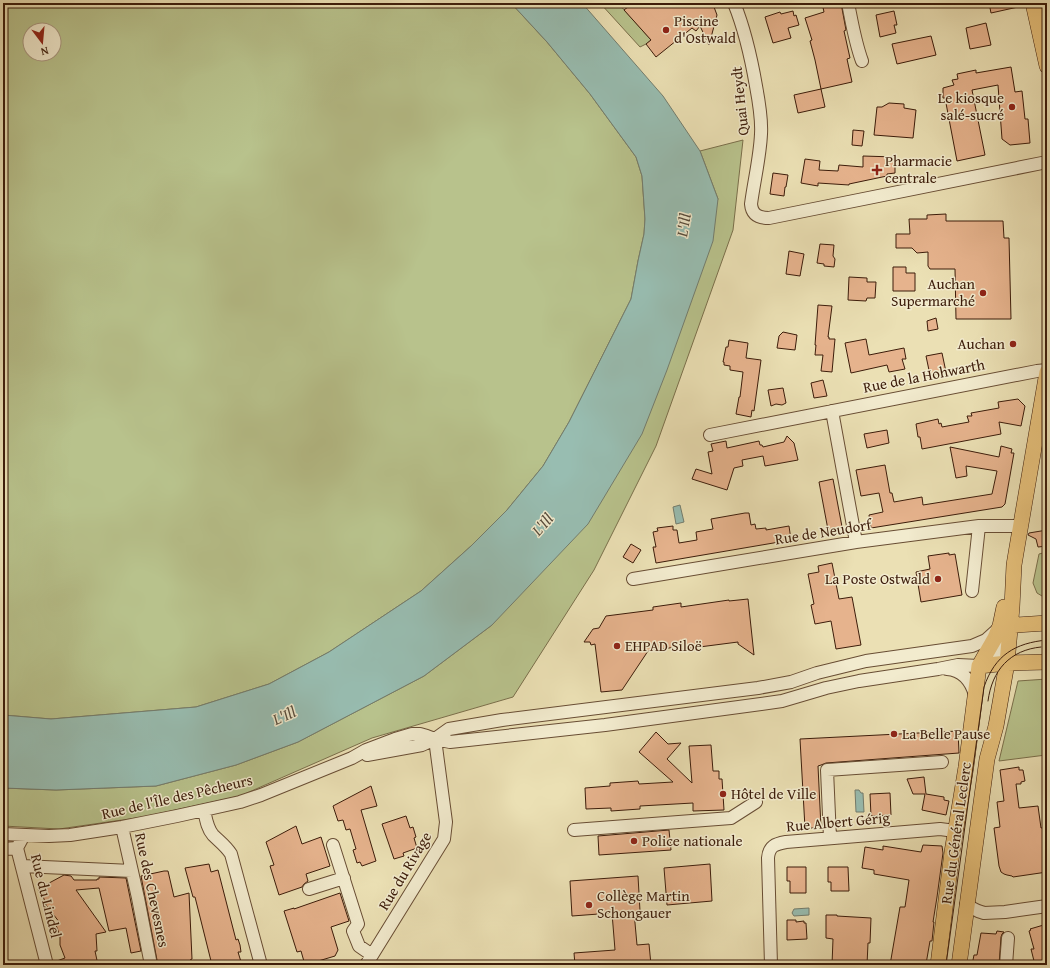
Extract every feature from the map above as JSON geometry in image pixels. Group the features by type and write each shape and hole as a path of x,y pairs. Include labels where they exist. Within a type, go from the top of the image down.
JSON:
{"main road":[{"path":"1033,3 1047,66"},
{"name":"Rue du Général Leclerc","path":"989,660 1007,628 1005,601 1014,565 1020,526 1041,433 1047,371"},
{"name":"Rue du Général Leclerc","path":"938,965 955,831 966,767 975,696 989,660 1007,628 1013,602 1014,565"},
{"path":"1013,602 1014,610 1018,618 1027,623 1041,624"},
{"path":"1007,628 1041,624"},
{"path":"989,660 1026,663 1047,662"},
{"name":"Rue du Général Leclerc","path":"959,965 987,759 996,726 1003,681 989,660"},
{"path":"1003,681 1012,667 1026,663"}],"street":[{"path":"848,3 855,39 862,61"},
{"name":"Quai Heydt","path":"737,4 749,49 760,111 760,144 751,204 752,210 759,217 769,218 1047,162"},
{"name":"Rue de la Hohwarth","path":"710,436 1037,371 1047,371"},
{"path":"832,411 856,542"},
{"path":"972,591 979,526"},
{"name":"Rue de Neudorf","path":"633,579 856,542 979,526 1020,526"},
{"path":"435,739 449,729 502,720 758,688 791,682 817,673 866,661 972,646 1007,628"},
{"path":"972,646 978,647 989,660"},
{"name":"Rue de l'Île des Pêcheurs","path":"3,834 49,836 70,835 122,827 240,802 352,758 380,744 412,734 420,734 450,742 605,725 791,699 839,685 989,660"},
{"name":"Rue de l'Île des Pêcheurs","path":"938,669 953,669 966,676 975,696"},
{"path":"758,688 761,704"},
{"path":"605,725 606,707"},
{"name":"Rue du Rivage","path":"369,960 444,839 446,822 435,739"},
{"path":"830,838 827,770 942,762"},
{"path":"574,830 731,818 756,802"},
{"path":"204,810 210,830 226,846 231,854 261,965"},
{"name":"Rue des Chevesnes","path":"122,827 150,960"},
{"name":"Rue Albert Gérig","path":"771,965 768,865 770,850 776,845 781,843 830,838 940,829 955,831"},
{"name":"Rue du Lindel","path":"24,835 17,848 47,965"},
{"path":"333,845 358,924 353,931 359,946 369,960"},
{"path":"3,849 17,848"},
{"path":"22,866 132,871"},
{"path":"309,888 344,878"},
{"path":"966,905 984,913 1005,912 1047,906"},
{"path":"1006,965 1008,938"}],"green space":[{"path":"3,3 511,3 547,42 590,94 636,157 642,176 645,219 644,234 631,299 569,422 543,466 507,510 471,546 421,591 329,652 269,684 196,707 51,719 3,715"},
{"path":"600,3 618,3 651,40 640,47"},
{"path":"743,140 733,230 656,446 594,570 513,697 372,738 240,796 143,817 59,829 3,826 3,788 56,790 156,786 236,765 298,742 424,676 492,625 718,199 700,151"},
{"path":"1047,552 1047,599 1037,593 1033,583 1039,554"},
{"path":"1047,679 1047,760 1046,755 999,761 1018,681"}],"water":[{"name":"L'Ill","path":"511,3 582,3 663,96 700,151 718,199 713,241 667,370 642,434 588,524 492,625 424,676 298,742 236,765 156,786 56,790 3,788 3,715 51,719 196,707 269,684 329,652 421,591 471,546 507,510 543,466 569,422 631,299 644,234 645,219 642,176 636,157 590,94 547,42"},
{"path":"680,505 684,522 676,524 673,507"},
{"path":"855,790 859,790 863,793 864,812 856,812"},
{"path":"809,908 809,915 794,916 792,913 794,909"}],"building":[{"name":"Piscine d'Ostwald","path":"633,3 711,3 717,15 709,45 700,26 696,31 692,28 656,57 646,44 651,40 624,10"},
{"path":"822,3 841,3 846,30 844,31 850,58 847,59 852,82 821,89 810,41 812,40 805,18 824,12"},
{"path":"989,3 1018,3 1018,7 991,13"},
{"path":"793,11 799,25 788,28 791,38 773,43 765,17 780,12 781,14"},
{"path":"894,11 897,25 894,25 896,33 880,37 876,15"},
{"path":"986,23 991,45 970,49 966,28"},
{"path":"931,36 936,55 897,64 892,44"},
{"path":"1011,67 1015,92 1022,91 1025,119 1028,119 1030,143 1010,145 1002,139 998,85 972,90 985,155 957,161 945,98 943,98 943,88 954,85 952,80 958,79 957,74 976,70 976,73"},
{"path":"821,89 825,107 798,113 794,95"},
{"path":"889,103 904,104 904,108 916,110 913,138 874,135 877,107 882,107"},
{"path":"853,130 864,131 862,146 852,145"},
{"path":"863,156 895,157 895,173 849,185 818,183 818,186 801,183 805,159 820,161 819,170 838,171 839,165 863,167"},
{"path":"773,173 788,175 784,196 770,194"},
{"name":"Auchan Supermarché","path":"946,214 946,221 1003,221 1004,238 1009,238 1011,319 956,319 955,269 930,269 928,266 928,252 917,253 912,248 896,248 896,234 910,234 909,219 927,219 927,215"},
{"path":"820,244 834,245 834,267 824,266 824,264 817,263"},
{"path":"789,251 804,254 800,276 786,274"},
{"path":"893,267 906,267 906,273 915,273 915,291 893,291"},
{"path":"849,277 867,278 867,282 876,282 875,298 867,298 866,301 848,300"},
{"path":"818,305 832,306 828,337 829,339 835,339 832,372 821,371 823,355 815,355"},
{"path":"936,318 938,329 928,331 927,321"},
{"path":"783,332 797,335 795,350 777,348 779,336"},
{"path":"866,339 869,355 904,348 906,359 902,359 905,369 889,372 887,365 851,373 845,343"},
{"path":"729,340 748,343 746,358 761,360 754,411 752,410 751,417 736,414 743,372 730,370 730,366 724,365 723,362 726,347 728,347"},
{"path":"942,353 946,372 930,375 926,356"},
{"path":"823,380 827,396 814,398 811,383"},
{"path":"783,388 786,403 771,406 768,390"},
{"path":"1018,399 1025,406 1021,426 999,422 1001,434 922,449 916,424 938,419 939,424 941,423 942,427 969,422 967,416 972,416 971,413 999,408 998,402"},
{"path":"887,430 889,443 867,448 864,434"},
{"path":"787,436 794,443 798,460 765,466 763,456 742,460 743,466 734,468 727,490 692,479 696,469 712,474 708,452 713,451 711,444 726,441 727,448 759,441 760,445 763,447 784,442"},
{"path":"1001,446 1012,449 1011,453 1014,453 1005,504 1002,507 871,528 869,515 883,512 879,493 861,496 856,470 885,465 890,493 892,493 894,502 922,497 923,505 992,494 997,471 966,466 967,476 956,478 950,447 999,457"},
{"path":"833,479 843,532 829,535 819,482"},
{"path":"749,513 751,525 755,524 756,529 766,528 766,530 789,526 791,540 656,563 653,547 656,547 653,532 658,531 657,528 673,526 673,530 677,530 679,543 697,540 696,532 713,529 711,519"},
{"path":"1047,530 1047,546 1038,547 1036,539 1028,535 1029,533"},
{"path":"631,544 641,550 633,563 623,557"},
{"name":"La Poste Ostwald","path":"949,553 949,555 955,554 962,595 921,602 916,572 930,569 928,556"},
{"path":"832,563 839,599 852,597 861,645 836,649 831,621 815,624 811,605 814,604 808,574 819,572 818,566"},
{"name":"EHPAD Siloë","path":"748,599 754,655 738,644 738,642 676,650 676,647 648,651 622,690 601,692 595,644 591,645 590,642 584,642 593,629 599,628 606,616 653,610 653,607 681,603 681,607 729,600"},
{"path":"958,731 959,753 826,763 818,766 821,828 805,828 800,739"},
{"path":"656,732 668,744 681,743 667,759 692,783 689,746 711,745 713,771 719,771 719,779 722,779 724,810 693,811 693,803 640,806 640,809 611,811 611,808 586,809 585,788 610,786 610,783 638,781 639,784 673,782 639,752"},
{"path":"1019,767 1019,770 1023,770 1025,781 1021,782 1021,784 1016,784 1019,808 1038,806 1041,828 1046,827 1047,872 1013,877 1001,872 994,828 1000,827 997,802 1004,801 1000,770"},
{"path":"924,777 926,794 944,797 944,800 949,801 946,815 922,810 925,794 913,794 907,779"},
{"path":"371,786 377,806 361,810 376,861 362,866 360,862 357,863 353,850 356,849 350,829 346,830 343,820 338,821 333,806"},
{"path":"890,793 891,815 871,816 870,794"},
{"path":"406,816 410,828 413,827 417,848 403,853 404,856 394,859 382,824"},
{"path":"296,826 302,844 321,837 330,866 306,874 308,881 302,887 279,895 270,866 274,865 266,842"},
{"name":"Police nationale","path":"669,830 671,850 599,855 598,836"},
{"path":"923,845 942,846 943,853 933,922 932,941 930,941 926,964 890,965 900,907 905,907 909,880 874,874 874,870 862,868 865,847 883,850 883,846 921,852"},
{"path":"209,864 211,872 218,870 236,940 238,939 240,945 241,952 238,952 242,965 212,965 195,897 193,897 185,868"},
{"path":"710,864 712,901 667,905 664,868"},
{"path":"787,867 806,867 806,893 790,893 790,881 787,881"},
{"path":"828,867 848,867 849,891 831,891 831,882 828,882"},
{"path":"168,871 174,897 189,893 191,965 159,965 157,960 141,876"},
{"path":"64,875 71,876 74,880 97,880 99,877 126,878 141,951 131,953 126,928 109,931 99,888 76,890 106,932 96,934 97,951 95,951 98,965 54,965 54,962 65,958 60,945 60,936 56,925 60,923 46,905 43,896 38,889"},
{"path":"638,876 640,911 634,912 637,945 649,944 651,965 575,965 574,953 615,950 612,913 572,916 570,881"},
{"path":"340,893 349,921 331,927 338,950 335,956 305,965 301,951 297,952 284,911"},
{"path":"826,915 871,918 867,965 832,965 833,939 826,938"},
{"path":"787,920 796,920 796,922 804,921 804,923 806,923 807,939 787,940"},
{"path":"1047,924 1047,965 1035,965 1031,949 1034,949 1029,931 1031,930 1030,929"},
{"path":"997,931 1004,932 1001,937 999,965 972,965 974,955 977,955 981,933 996,934"}],"tram line":[{"path":"946,965 984,687 994,667 1000,659 1008,653 1025,644 1047,640"},
{"path":"988,701 994,680 998,671 1004,664 1020,652 1041,647"}],"place":[{"name":"Piscine d'Ostwald","path":"666,30"},
{"name":"Le kiosque salé-sucré","path":"1012,107"},
{"name":"Pharmacie centrale","path":"877,170"},
{"name":"Auchan Supermarché","path":"983,293"},
{"name":"Auchan","path":"1013,344"},
{"name":"La Poste Ostwald","path":"938,579"},
{"name":"EHPAD Siloë","path":"617,646"},
{"name":"La Belle Pause","path":"894,734"},
{"name":"Hôtel de Ville","path":"723,794"},
{"name":"Police nationale","path":"634,841"},
{"name":"Collège Martin Schongauer","path":"589,905"}]}
